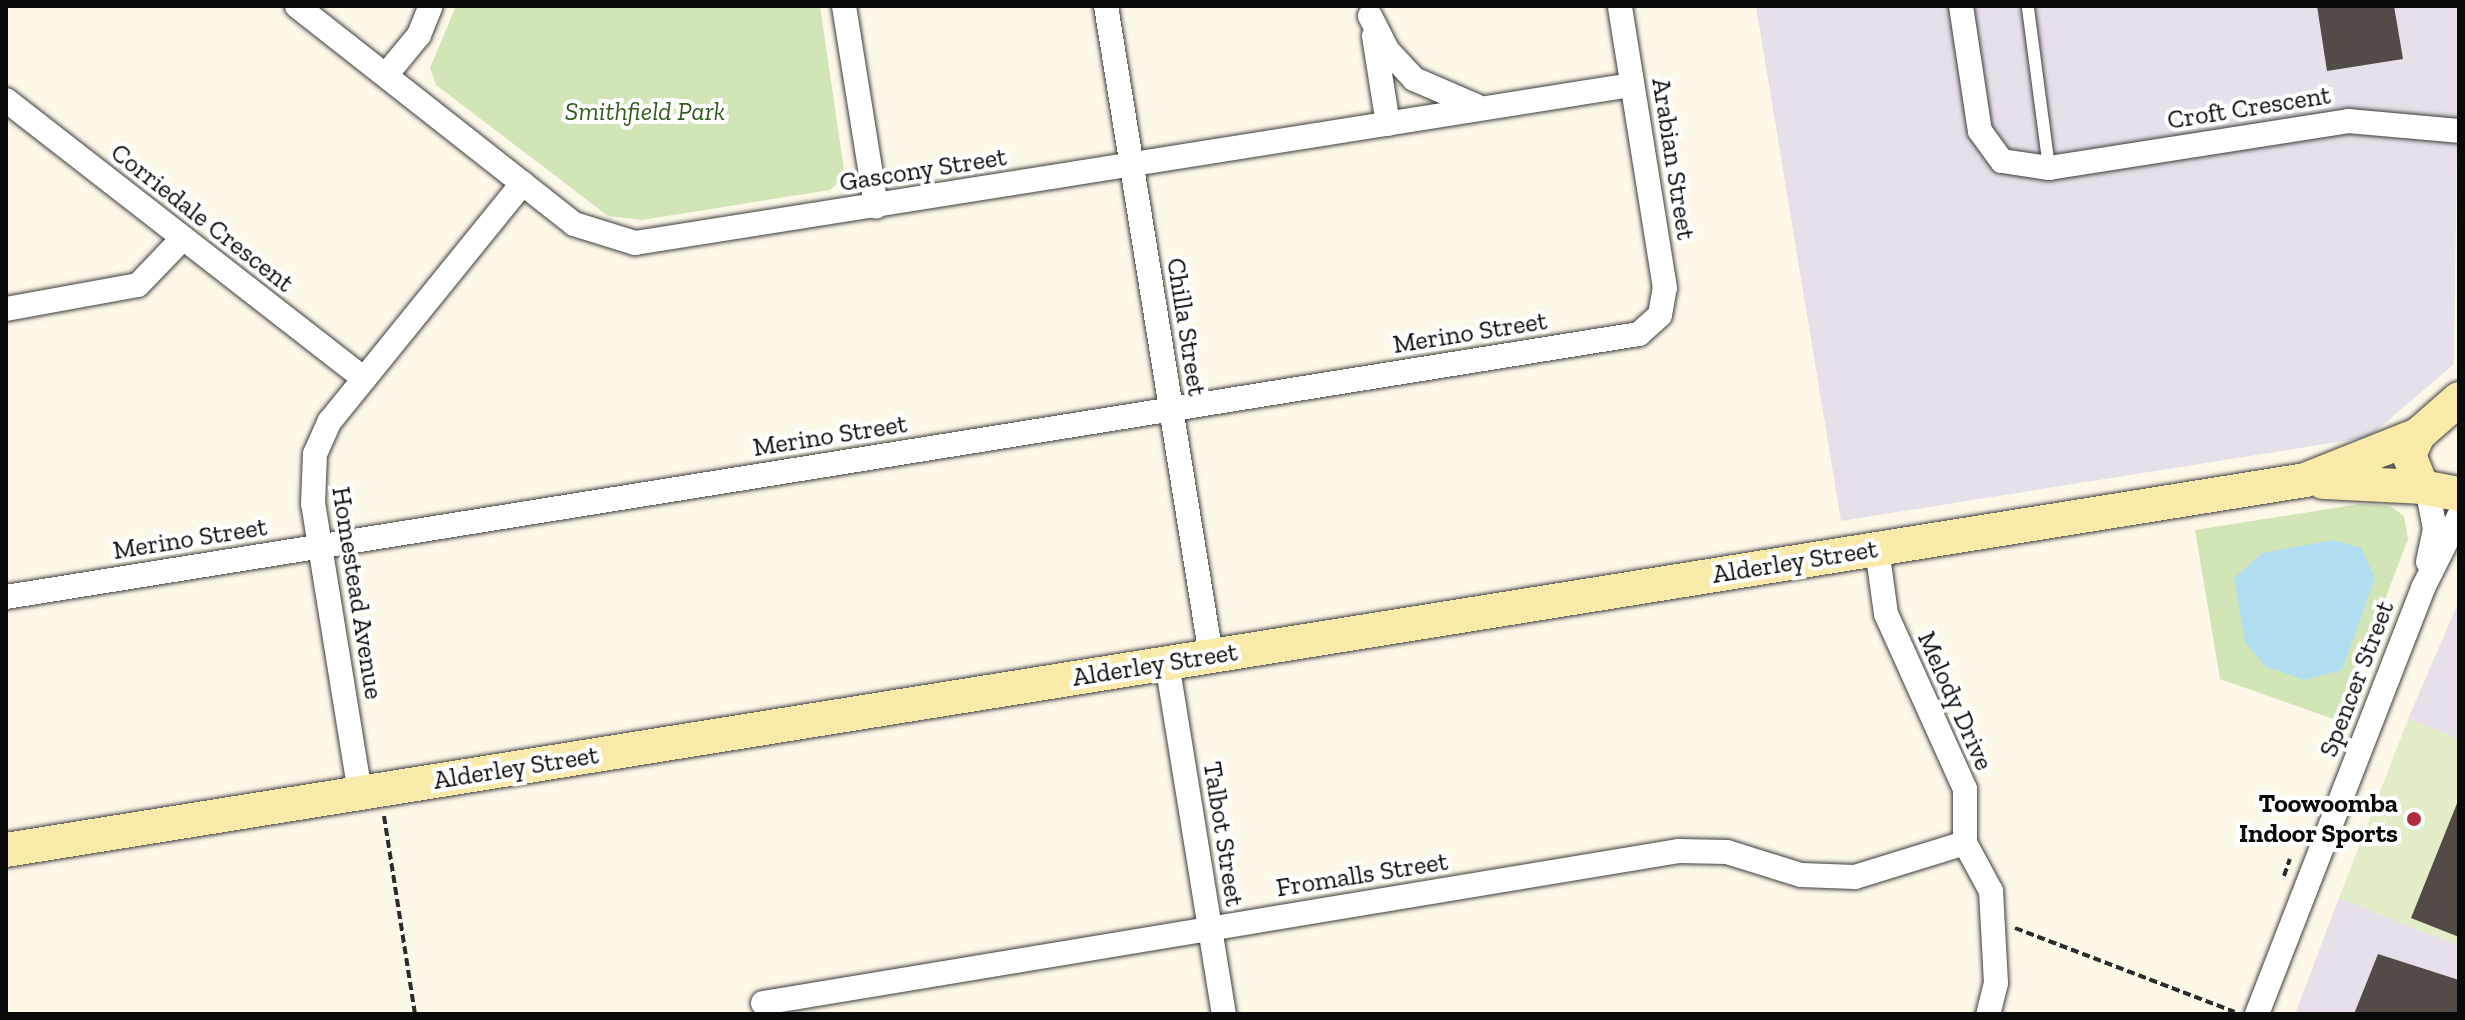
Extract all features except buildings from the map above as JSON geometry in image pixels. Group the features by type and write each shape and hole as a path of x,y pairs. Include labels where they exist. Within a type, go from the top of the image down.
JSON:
{"street":[{"name":"Gascony Street","path":"297,6 588,232 635,243 1632,85"},
{"path":"386,75 419,35 431,6"},
{"path":"844,6 876,206"},
{"name":"Chilla Street","path":"1106,6 1211,656"},
{"name":"Arabian Street","path":"1620,6 1665,288 1657,319"},
{"name":"Croft Crescent","path":"1961,6 1980,131 2002,161 2049,168 2348,121 2459,131"},
{"path":"1370,11 1388,51 1414,79 1450,99 1490,108"},
{"path":"1370,11 1388,124"},
{"name":"Corriedale Crescent","path":"6,100 364,379"},
{"name":"Homestead Avenue","path":"370,792 320,546 315,454 364,379 523,183"},
{"path":"6,309 138,285 183,238"},
{"name":"Merino Street","path":"6,597 1629,337 1657,319"},
{"name":"Alderley Street","path":"6,850 2305,480 2418,435 2459,399"},
{"path":"2418,435 2409,462 2436,491"},
{"name":"Alderley Street","path":"2305,480 2436,491"},
{"name":"Spencer Street","path":"2423,588 2435,529 2436,491"},
{"name":"Spencer Street","path":"2257,1014 2423,588 2459,516"},
{"name":"Melody Drive","path":"1877,549 1886,614 1965,789 1965,843 1991,891 1996,921 1996,983 1988,1014"},
{"name":"Talbot Street","path":"1167,663 1224,1014"},
{"name":"Fromalls Street","path":"763,1003 1679,851 1727,852 1801,875 1855,877 1965,843"}],"lane":[{"path":"2028,8 2049,168"}],"path":[{"path":"370,792 415,1014"},
{"path":"1996,921 2241,1014"}],"shaded area":[{"path":"1756,6 2459,6 2454,364 2369,437 1841,521"},
{"path":"2459,601 2459,739 2408,719"},
{"path":"2339,898 2459,946 2459,1014 2295,1014"}],"green space":[{"name":"Smithfield Park","path":"456,6 820,6 845,177 830,190 642,220 608,216 436,85 430,68"},
{"path":"2360,504 2390,506 2404,516 2408,539 2339,721 2220,679 2195,530"},
{"name":"Toowoomba Indoor Sports","path":"2408,719 2459,739 2459,946 2339,898"}],"water":[{"path":"2333,540 2361,548 2375,578 2342,670 2304,680 2266,667 2245,643 2234,578 2262,553"}],"place":[{"name":"Toowoomba Indoor Sports","path":"2414,819"}]}
